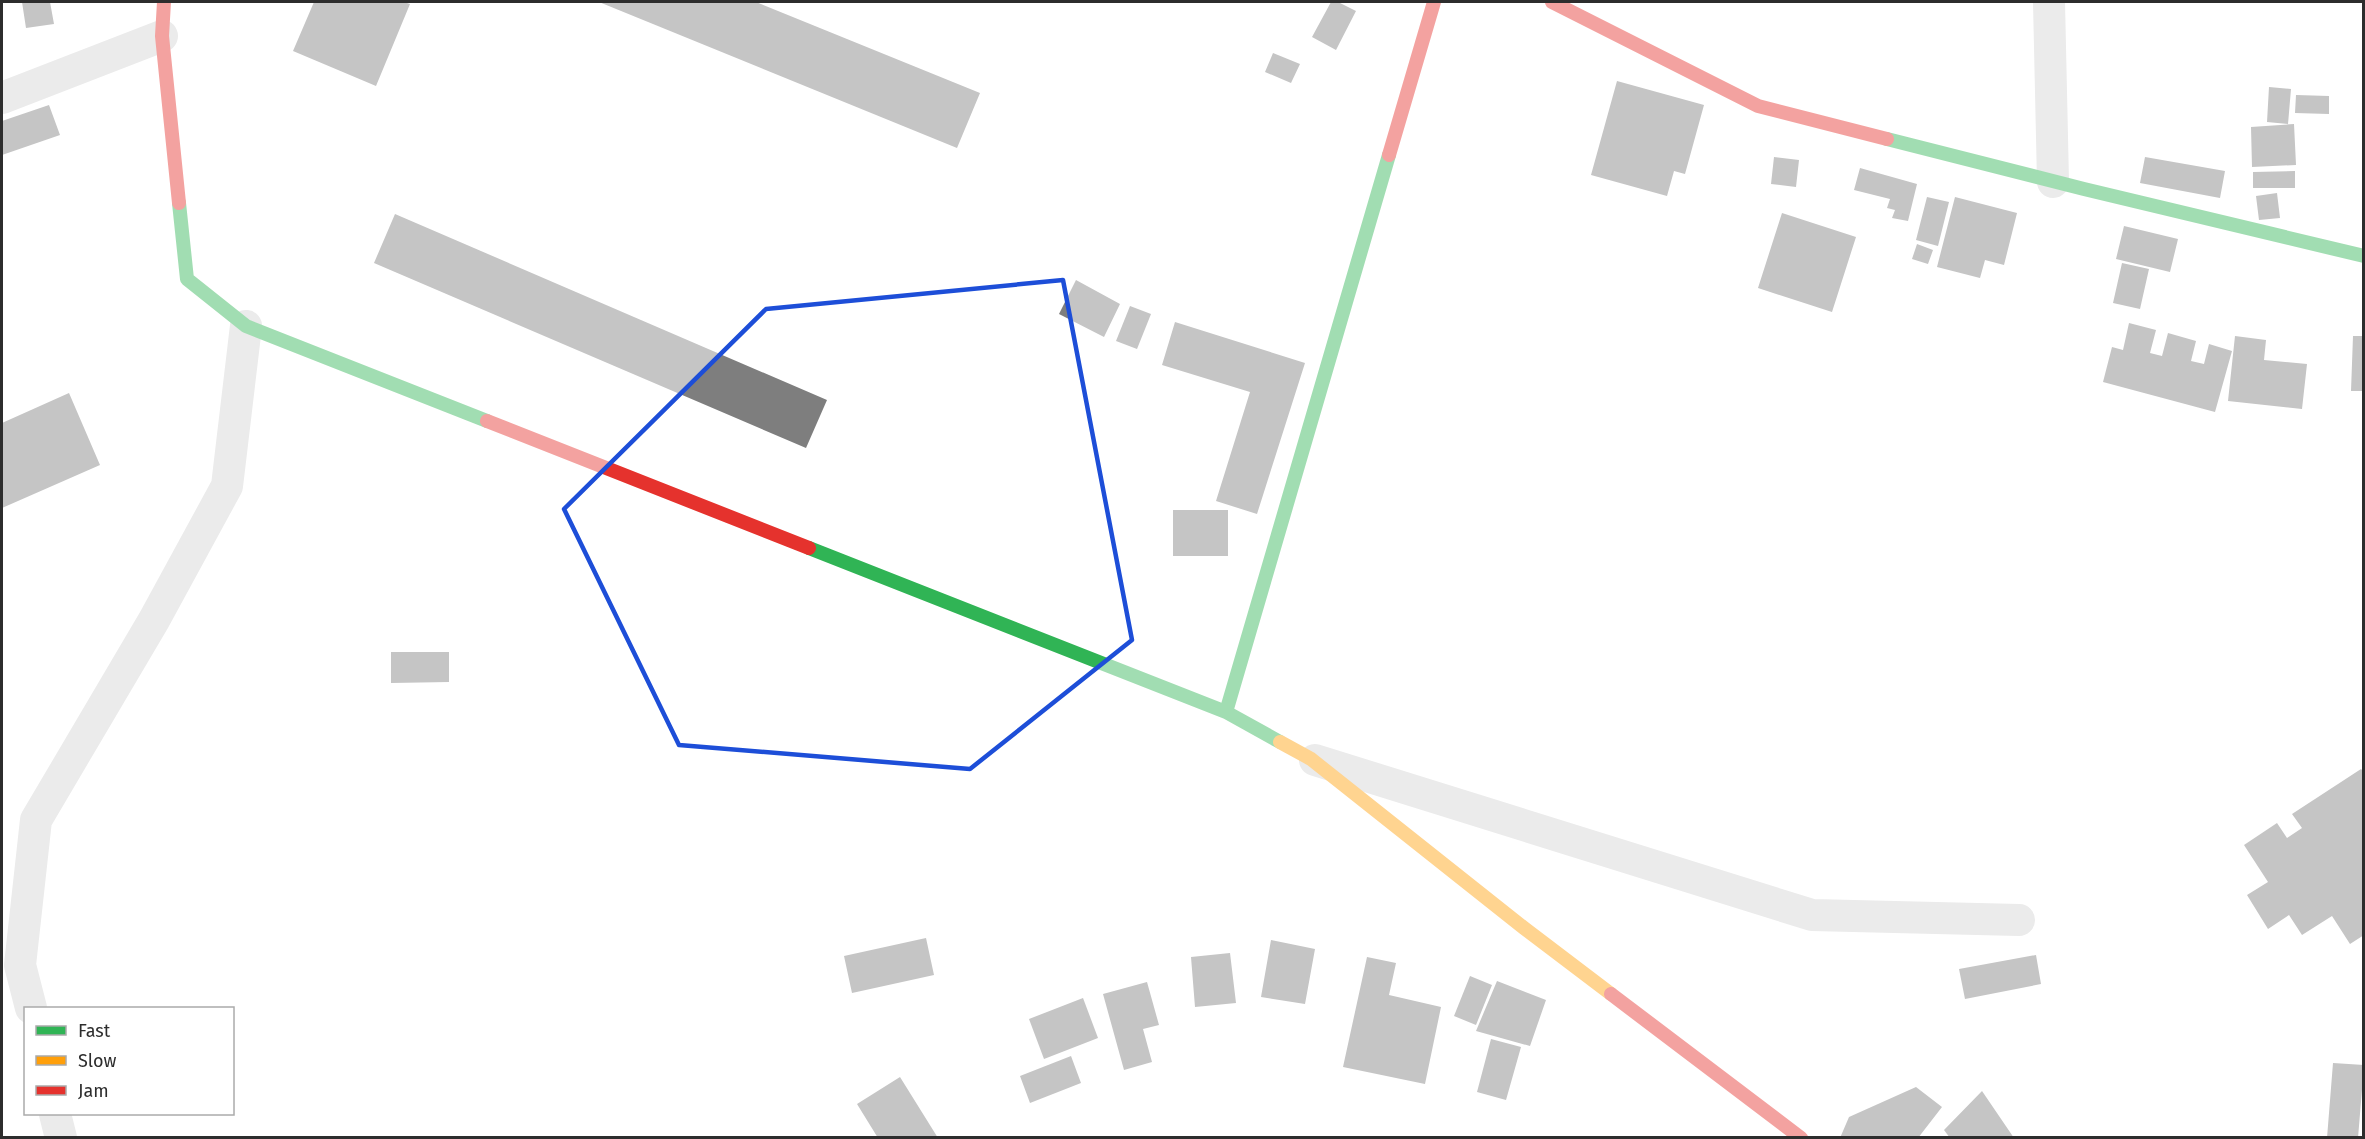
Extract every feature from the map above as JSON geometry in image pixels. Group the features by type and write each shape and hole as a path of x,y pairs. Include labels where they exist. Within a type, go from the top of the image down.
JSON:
{"street":[{"path":"164,2 162,36 187,279 246,326 1226,712 1311,759 1524,928 1801,1137"},
{"path":"1226,712 1434,2"},
{"path":"1552,2 1758,106 2053,182 2364,256"},
{"path":"2049,2 2053,182"},
{"path":"2,98 162,36"},
{"path":"31,1007 21,965 36,820 154,620 228,486 246,326"},
{"path":"1311,759 1812,915 2019,920"},
{"path":"55,1115 60,1137"}],"highlighted area":[{"path":"1063,280 1132,640 970,769 679,745 564,509 766,309"}],"building":[{"path":"22,2 50,2 54,24 26,28"},
{"path":"314,2 404,2 410,4 376,86 293,51"},
{"path":"599,2 756,2 980,93 957,148"},
{"path":"1331,2 1338,2 1356,11 1336,50 1312,37"},
{"path":"1273,53 1300,64 1291,83 1265,72"},
{"path":"1617,81 1704,105 1685,174 1674,171 1667,196 1591,175"},
{"path":"2269,87 2291,89 2288,124 2267,122"},
{"path":"2296,95 2329,96 2329,114 2295,113"},
{"path":"49,105 60,135 2,155 2,121"},
{"path":"2294,124 2296,165 2252,167 2251,127"},
{"path":"1774,157 1799,160 1796,187 1771,184"},
{"path":"2145,157 2225,171 2220,198 2140,183"},
{"path":"1860,168 1917,184 1908,221 1892,218 1895,210 1887,208 1890,199 1854,190"},
{"path":"2295,171 2295,188 2253,188 2253,172"},
{"path":"2277,193 2280,218 2259,220 2256,196"},
{"path":"1927,197 1949,202 1938,246 1916,240"},
{"path":"1955,197 2017,213 2004,265 1985,260 1980,278 1937,267"},
{"path":"1782,213 1856,237 1832,312 1758,288"},
{"path":"395,214 827,400 806,448 374,263"},
{"path":"2124,226 2178,239 2170,272 2116,259"},
{"path":"1917,244 1933,250 1928,264 1912,259"},
{"path":"2122,263 2149,269 2140,309 2113,303"},
{"path":"1076,280 1120,304 1104,337 1059,314"},
{"path":"1130,306 1151,314 1137,349 1116,341"},
{"path":"1175,322 1305,363 1257,514 1216,501 1250,392 1162,365"},
{"path":"2129,323 2156,330 2150,353 2162,356 2168,333 2196,341 2191,361 2204,364 2209,344 2232,351 2215,412 2103,382 2112,347 2123,350"},
{"path":"2235,336 2266,340 2264,360 2307,364 2302,409 2228,401"},
{"path":"2353,336 2364,336 2364,391 2351,391"},
{"path":"69,393 100,465 2,508 2,423"},
{"path":"1173,510 1228,510 1228,556 1173,556"},
{"path":"391,652 449,652 449,682 391,683"},
{"path":"2361,769 2364,772 2364,935 2350,944 2332,916 2302,935 2289,915 2268,929 2247,895 2268,882 2244,845 2277,823 2287,838 2302,828 2292,814"},
{"path":"926,938 934,975 852,993 844,956"},
{"path":"1271,940 1315,949 1305,1004 1261,997"},
{"path":"1230,953 1236,1003 1195,1007 1191,957"},
{"path":"2036,955 2041,984 1965,999 1959,969"},
{"path":"1367,957 1396,963 1389,995 1441,1007 1425,1084 1343,1067"},
{"path":"1470,976 1492,985 1476,1025 1454,1016"},
{"path":"1497,981 1546,1000 1530,1046 1476,1031"},
{"path":"1147,982 1159,1025 1143,1029 1152,1062 1124,1070 1103,994"},
{"path":"1083,998 1098,1038 1044,1059 1029,1019"},
{"path":"1491,1039 1521,1047 1506,1100 1477,1092"},
{"path":"1071,1056 1081,1083 1030,1103 1020,1076"},
{"path":"2333,1063 2364,1065 2358,1138 2327,1138"},
{"path":"900,1077 938,1138 878,1138 857,1104"},
{"path":"1916,1087 1942,1107 1918,1138 1840,1138 1849,1117"},
{"path":"1982,1091 2014,1138 1950,1138 1944,1130"}],"traffic: fast":[{"path":"1887,139 2364,256"},
{"path":"1226,712 1389,155"},
{"path":"179,203 187,279 246,326 487,421"},
{"path":"809,548 1226,712 1280,742"}],"traffic: slow":[{"path":"1280,742 1311,759 1611,994"}],"traffic: jam":[{"path":"164,2 162,36 179,203"},
{"path":"1389,155 1434,2"},
{"path":"1552,2 1758,106 1887,139"},
{"path":"487,421 809,548"},
{"path":"1611,994 1801,1138"}]}
